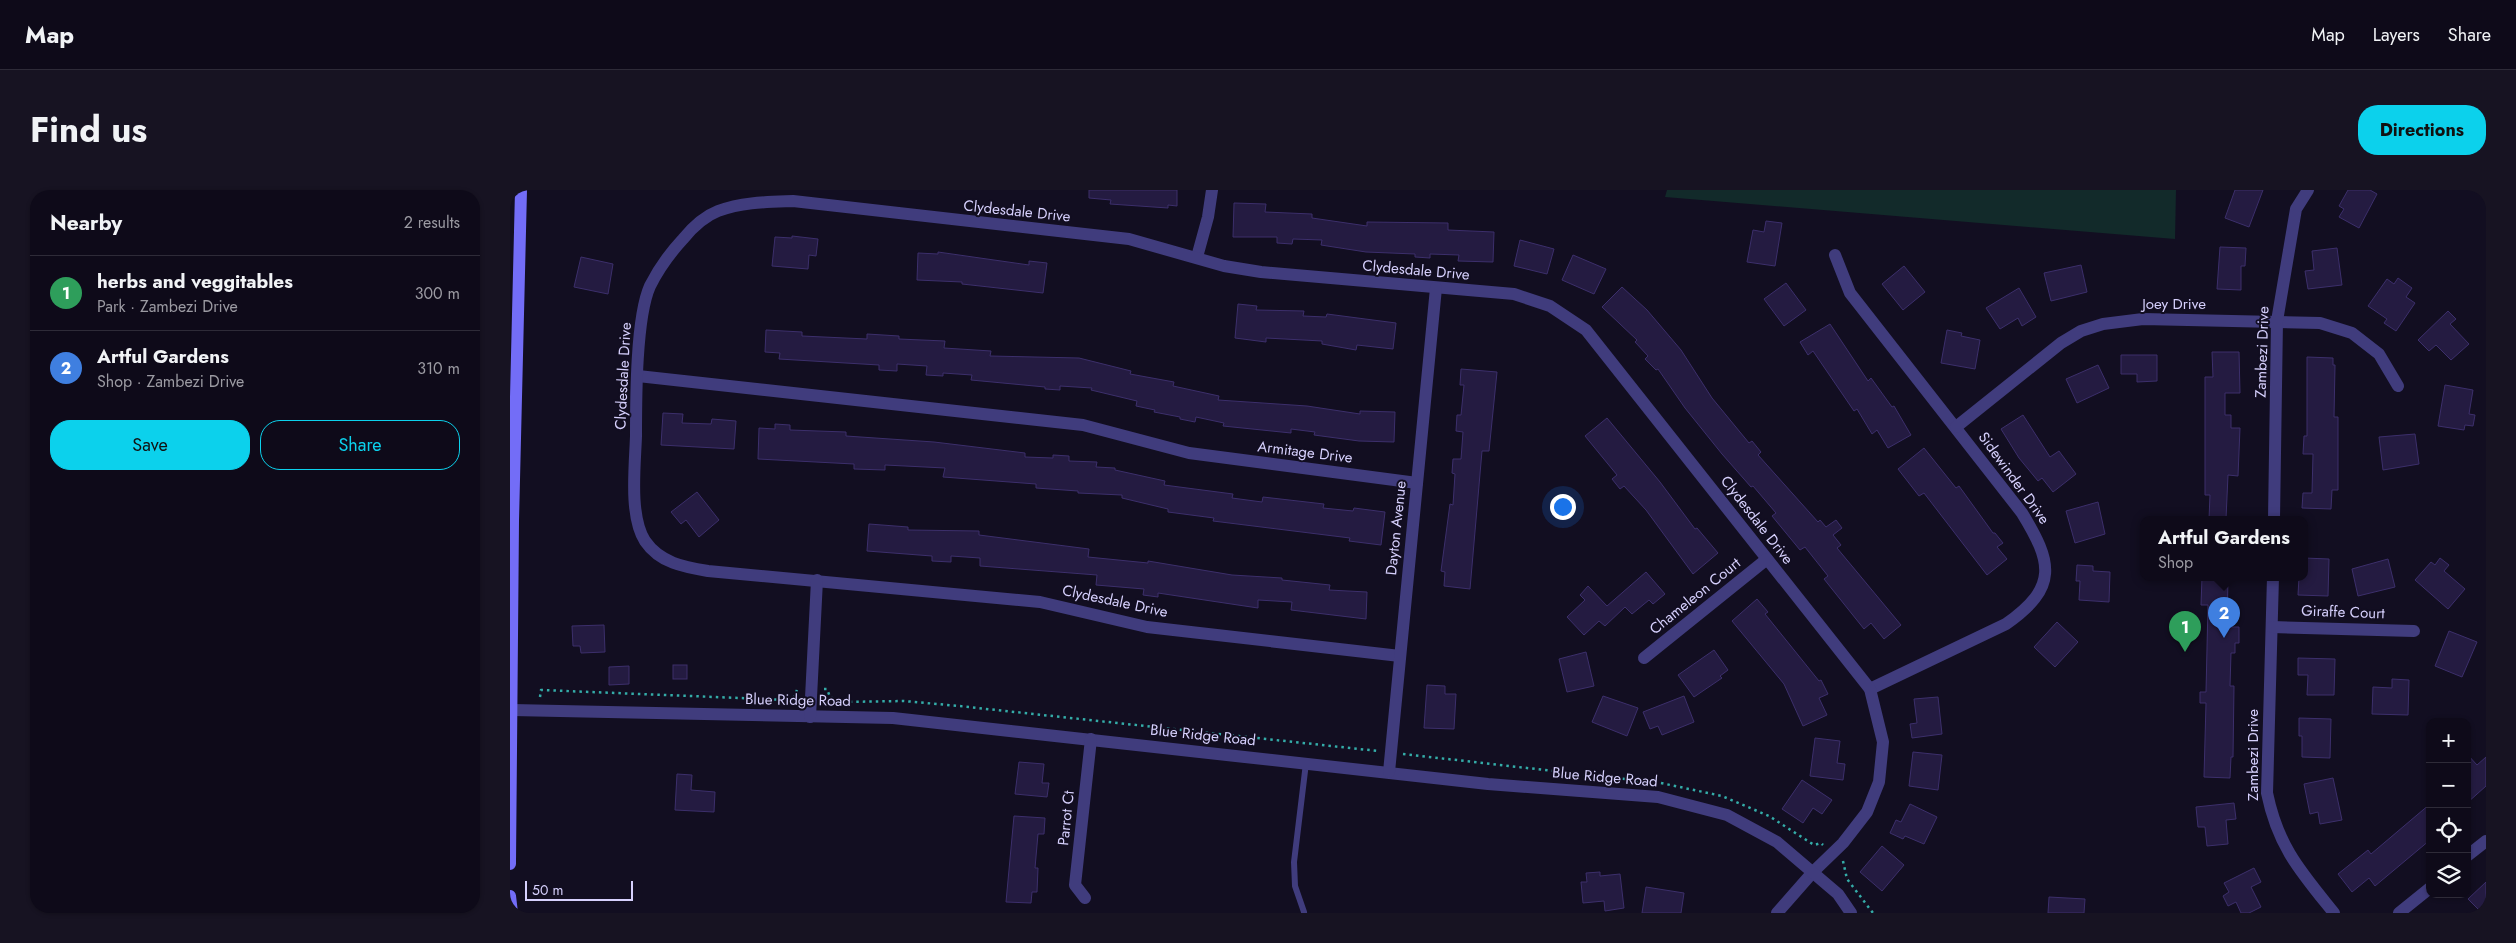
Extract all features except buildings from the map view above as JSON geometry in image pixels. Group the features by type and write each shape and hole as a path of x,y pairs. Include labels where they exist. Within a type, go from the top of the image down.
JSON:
{"street":[{"path":"510,864 513,521 521,190"},
{"path":"1197,258 1208,216 1212,190"},
{"name":"Zambezi Drive","path":"2274,516 2277,321 2296,209 2308,190"},
{"name":"Clydesdale Drive","path":"1400,656 1147,627 1040,602 682,567 660,557 645,540 637,519 635,495 638,376 642,319 650,287 666,257 692,228 716,212 748,203 793,201 1129,239 1224,266 1261,272 1514,294 1550,306 1586,330 1870,689 1883,742 1878,782 1867,812 1843,843 1813,872 1777,913"},
{"name":"Sidewinder Drive","path":"1835,255 1850,293 2022,512 2038,539 2046,560 2042,589 2026,610 2006,624 1870,689"},
{"name":"Dayton Avenue","path":"1389,772 1436,288"},
{"name":"Joey Drive","path":"1956,427 2061,343 2081,331 2103,324 2143,318 2320,323 2352,333 2379,354 2398,386"},
{"name":"Armitage Drive","path":"638,376 1083,425 1189,453 1417,483"},
{"name":"Chameleon Court","path":"1644,658 1767,559"},
{"path":"810,717 817,580"},
{"name":"Zambezi Drive","path":"2273,581 2267,793 2272,819 2294,864 2334,913"},
{"name":"Giraffe Court","path":"2272,627 2414,630"},
{"name":"Blue Ridge Road","path":"512,710 893,718 1488,784 1658,797 1728,815 1777,842 1838,894 1852,913"},
{"name":"Parrot Ct","path":"1085,898 1075,885 1091,739"},
{"path":"2471,853 2486,841"},
{"path":"2399,913 2426,891"},
{"path":"510,896 512,913"}],"lane":[{"path":"1304,912 1295,886 1294,862 1306,763"}],"green space":[{"path":"1667,190 2176,190 2175,239 1665,197"}],"place":[{"name":"Artful Gardens","path":"2224,638"},
{"name":"herbs and veggitables","path":"2185,652"}]}
